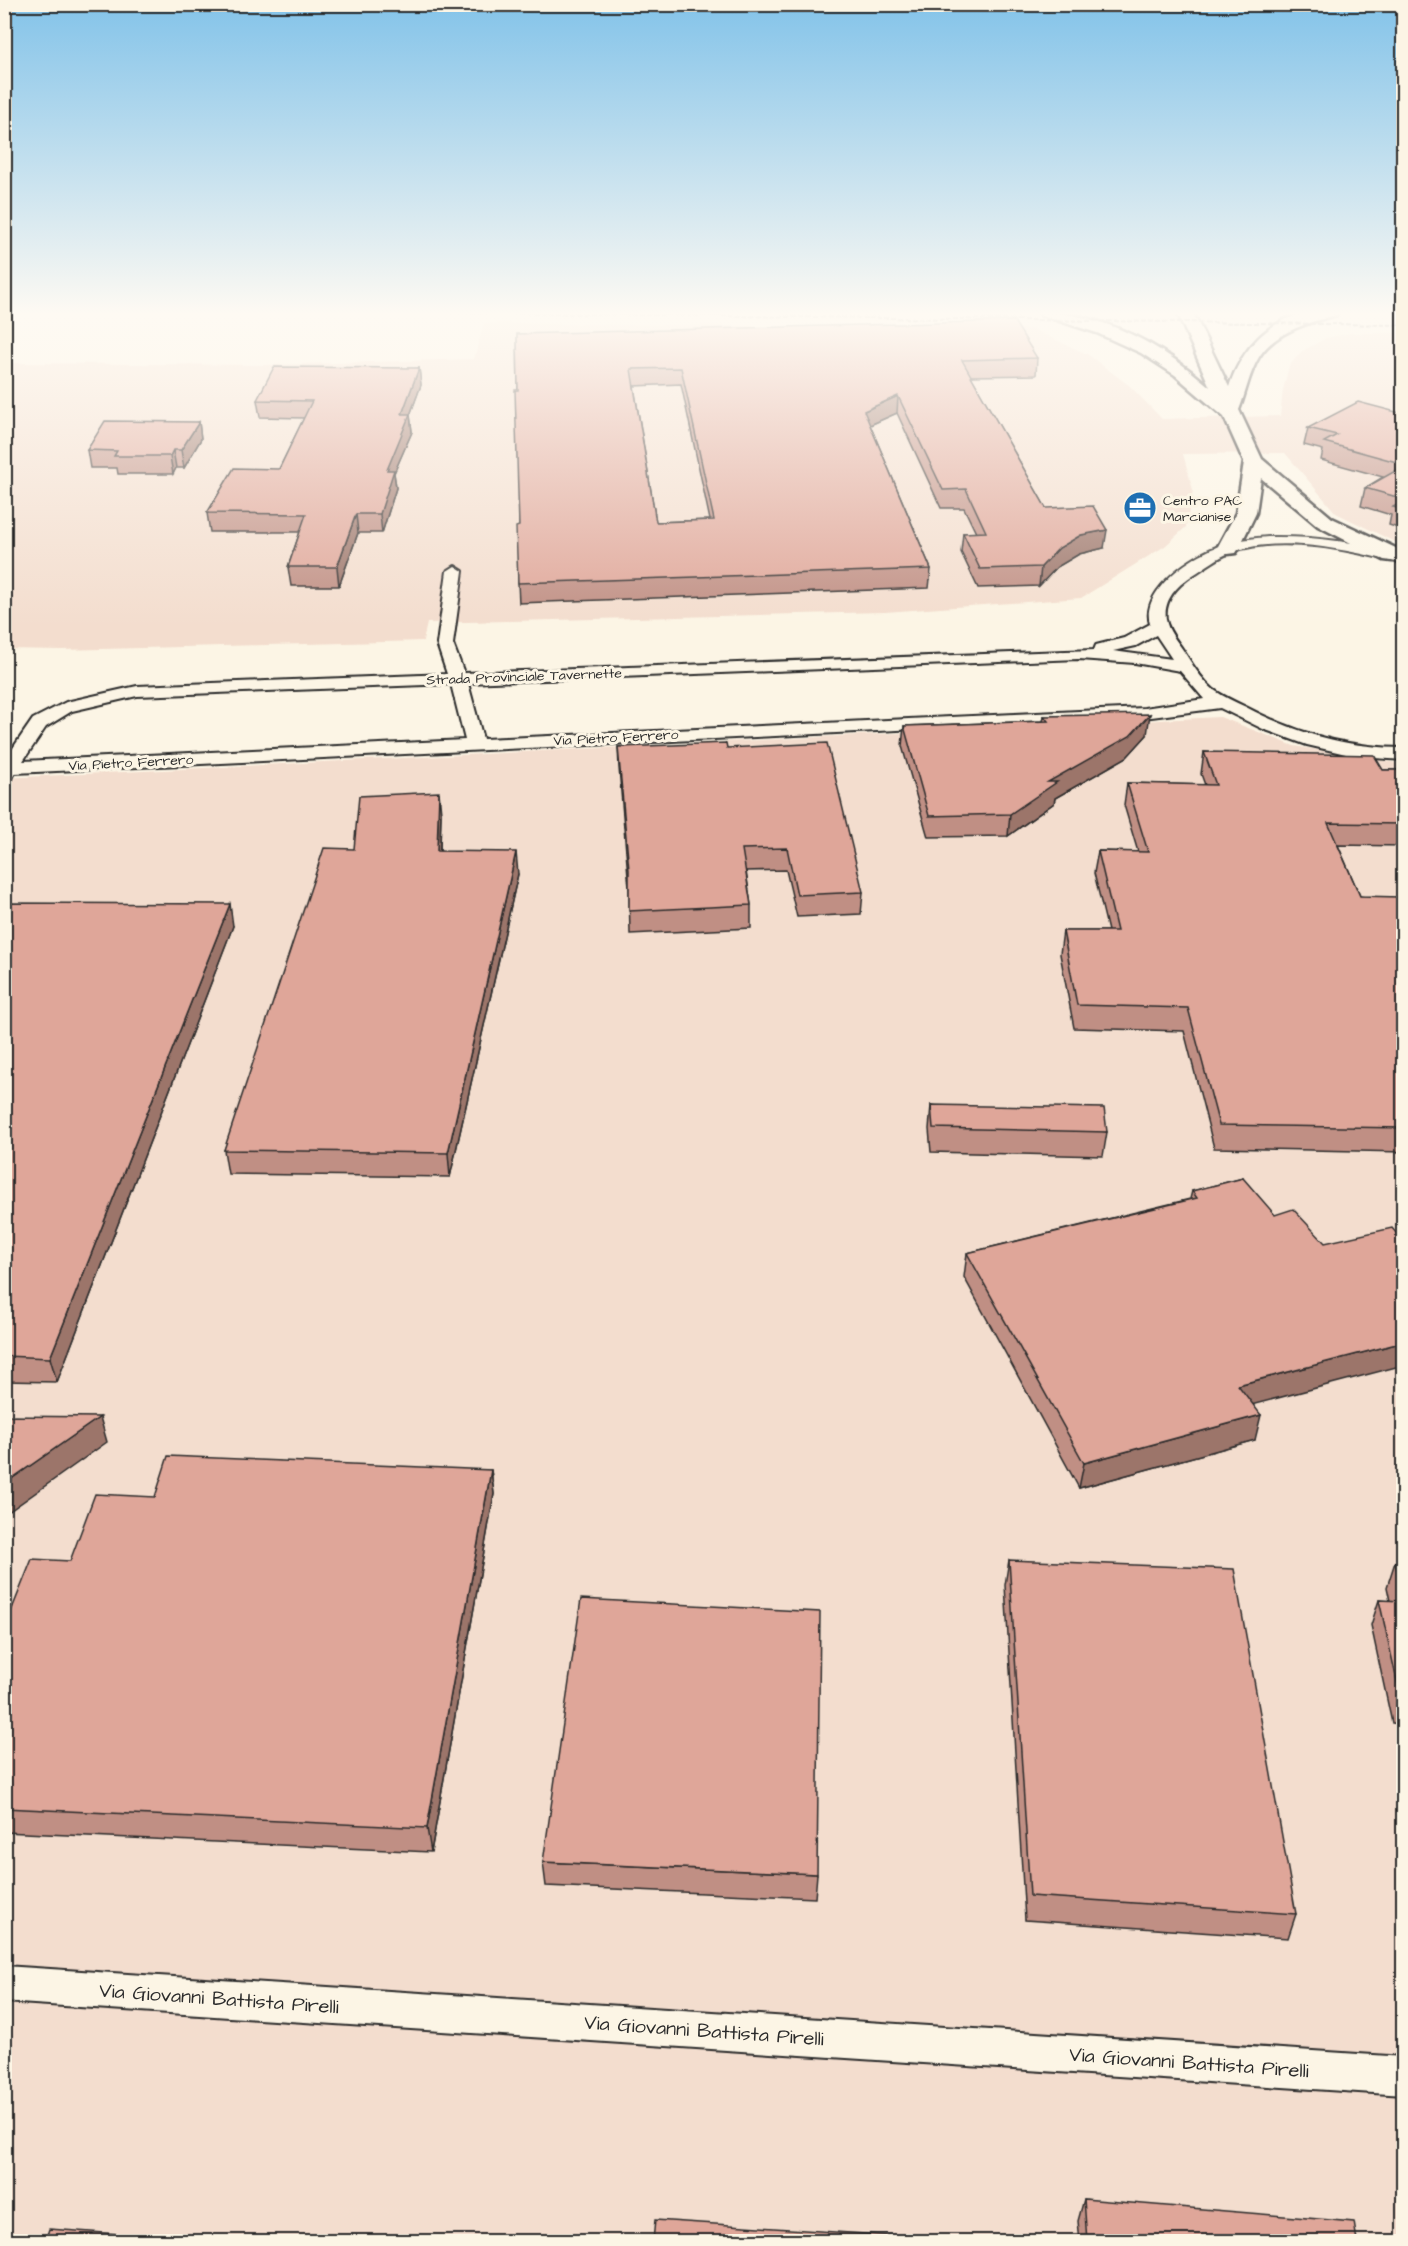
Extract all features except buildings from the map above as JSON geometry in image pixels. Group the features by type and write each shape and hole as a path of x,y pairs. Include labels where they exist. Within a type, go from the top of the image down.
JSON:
{"highway":[{"path":"1231,417 1254,462 1325,522 1398,557"},
{"path":"1228,548 1246,513 1254,462"}],"street":[{"path":"1398,557 1323,543 1259,542 1228,548 1179,577 1159,599 1157,618 1185,667 1208,693 1222,702 1282,732 1335,746 1404,754"},
{"path":"455,571 446,644 458,679 475,745"},
{"name":"Strada Provinciale Tavernette","path":"1079,654 1130,642 1160,626"},
{"name":"Strada Provinciale Tavernette","path":"6,771 39,723 66,707 137,691 1079,654 1135,658 1185,667"},
{"name":"Via Pietro Ferrero","path":"6,771 475,745 1144,713 1222,702"},
{"name":"Via Giovanni Battista Pirelli","path":"4,1984 1404,2076"}],"shaded area":[{"path":"5,417 1160,417 1162,419 1403,417 1403,546 1336,513 1285,453 1183,454 1193,490 1186,527 1165,546 1081,598 885,612 427,623 423,641 61,650 5,649"},
{"path":"1220,717 1294,746 1403,764 1403,2241 5,2241 4,778"}],"place":[{"name":"Centro PAC Marcianise","path":"1140,508"}]}
